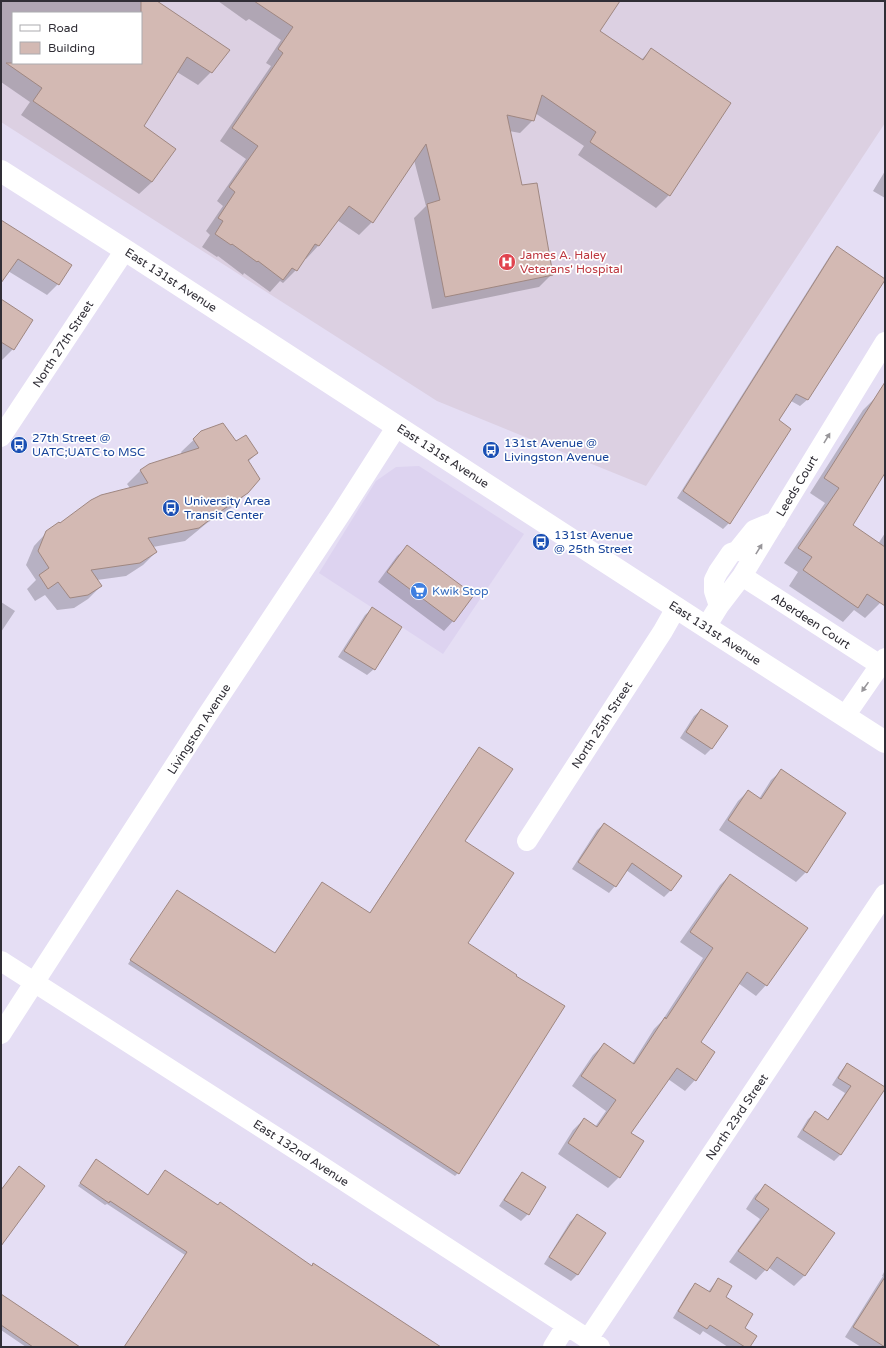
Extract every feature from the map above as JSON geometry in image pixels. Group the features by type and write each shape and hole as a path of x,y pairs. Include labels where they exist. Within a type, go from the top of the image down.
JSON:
{"street":[{"name":"East 131st Avenue","path":"1,170 885,742"},
{"name":"North 27th Street","path":"1,438 126,250"},
{"name":"Leeds Court","path":"706,627 719,606 742,576 885,342"},
{"name":"Livingston Avenue","path":"1,1034 206,717 342,512 397,426"},
{"path":"719,606 714,591 714,580 718,572 731,553 737,550 754,530 776,521"},
{"name":"Aberdeen Court","path":"742,576 883,662"},
{"name":"North 25th Street","path":"527,841 663,631 676,608"},
{"path":"845,716 883,662"},
{"name":"North 23rd Street","path":"594,1343 885,894"},
{"name":"East 132nd Avenue","path":"1,961 325,1168 594,1343"},
{"path":"553,1347 566,1326"}],"shaded area":[{"name":"James A. Haley Veterans' Hospital","path":"1,1 885,1 885,123 646,486 437,401 1,122"},
{"path":"419,466 524,534 443,654 319,573 376,481 396,467"}],"building":[{"path":"141,1 157,1 230,50 212,73 187,57 144,126 176,149 152,182 33,101 42,88 6,63 142,64"},
{"path":"254,1 620,1 600,31 643,60 651,48 731,103 670,196 590,142 596,132 542,95 534,121 507,115 522,185 537,183 553,275 445,297 427,204 440,200 426,144 373,223 349,206 319,246 315,244 297,271 292,268 283,280 258,261 257,262 215,234 223,221 218,218 235,192 229,187 258,146 232,128 283,53 278,49 293,27"},
{"path":"1,220 72,265 59,285 18,259 1,283"},
{"path":"837,246 885,280 808,400 796,394 779,420 791,429 730,524 683,491"},
{"path":"1,299 33,320 14,350 1,342"},
{"path":"885,382 885,473 853,525 885,547 885,606 867,594 858,608 803,570 812,557 798,548 839,488 824,478"},
{"name":"University Area Transit Center","path":"223,423 236,441 246,435 258,453 248,460 260,479 248,493 199,528 148,538 157,552 140,563 91,570 102,586 88,595 70,598 58,582 48,589 39,575 49,568 38,551 46,531 59,522 60,523 91,500 101,495 148,483 140,470 149,464 199,448 193,439 201,431"},
{"path":"407,545 474,595 454,622 387,572"},
{"path":"372,607 402,627 375,670 344,651"},
{"path":"701,709 728,726 712,749 686,732"},
{"path":"479,747 513,769 465,841 514,873 468,943 517,975 516,976 565,1006 459,1174 130,960 177,890 275,953 322,882 370,913"},
{"path":"781,769 846,813 807,873 728,820 748,790 761,799"},
{"path":"604,823 682,876 671,891 632,863 616,887 578,862"},
{"path":"730,874 808,928 767,986 747,972 701,1042 715,1052 696,1081 677,1068 631,1133 644,1141 620,1178 568,1143 584,1118 597,1127 616,1100 581,1076 604,1043 634,1064 713,948 690,932"},
{"path":"847,1063 885,1087 885,1089 841,1155 803,1130 815,1111 828,1120 851,1086 838,1078"},
{"path":"96,1159 148,1195 165,1170 218,1205 220,1202 312,1266 313,1263 441,1347 124,1347 187,1252 80,1183"},
{"path":"19,1166 45,1186 1,1246 1,1190"},
{"path":"522,1172 546,1187 529,1215 504,1200"},
{"path":"765,1184 835,1233 805,1276 777,1257 767,1271 738,1251 769,1209 755,1199"},
{"path":"577,1214 606,1233 578,1275 549,1257"},
{"path":"885,1277 885,1347 853,1327"},
{"path":"718,1278 732,1286 726,1297 753,1314 745,1328 757,1336 750,1347 745,1347 710,1325 707,1329 678,1311 695,1283 710,1292"},
{"path":"1,1294 80,1347 33,1347 1,1325"}],"place":[{"name":"James A. Haley Veterans' Hospital","path":"507,262"},
{"name":"27th Street @ UATC;UATC to MSC","path":"19,445"},
{"name":"131st Avenue @ Livingston Avenue","path":"491,450"},
{"name":"University Area Transit Center","path":"171,508"},
{"name":"131st Avenue @ 25th Street","path":"541,542"},
{"name":"Kwik Stop","path":"419,591"}]}
